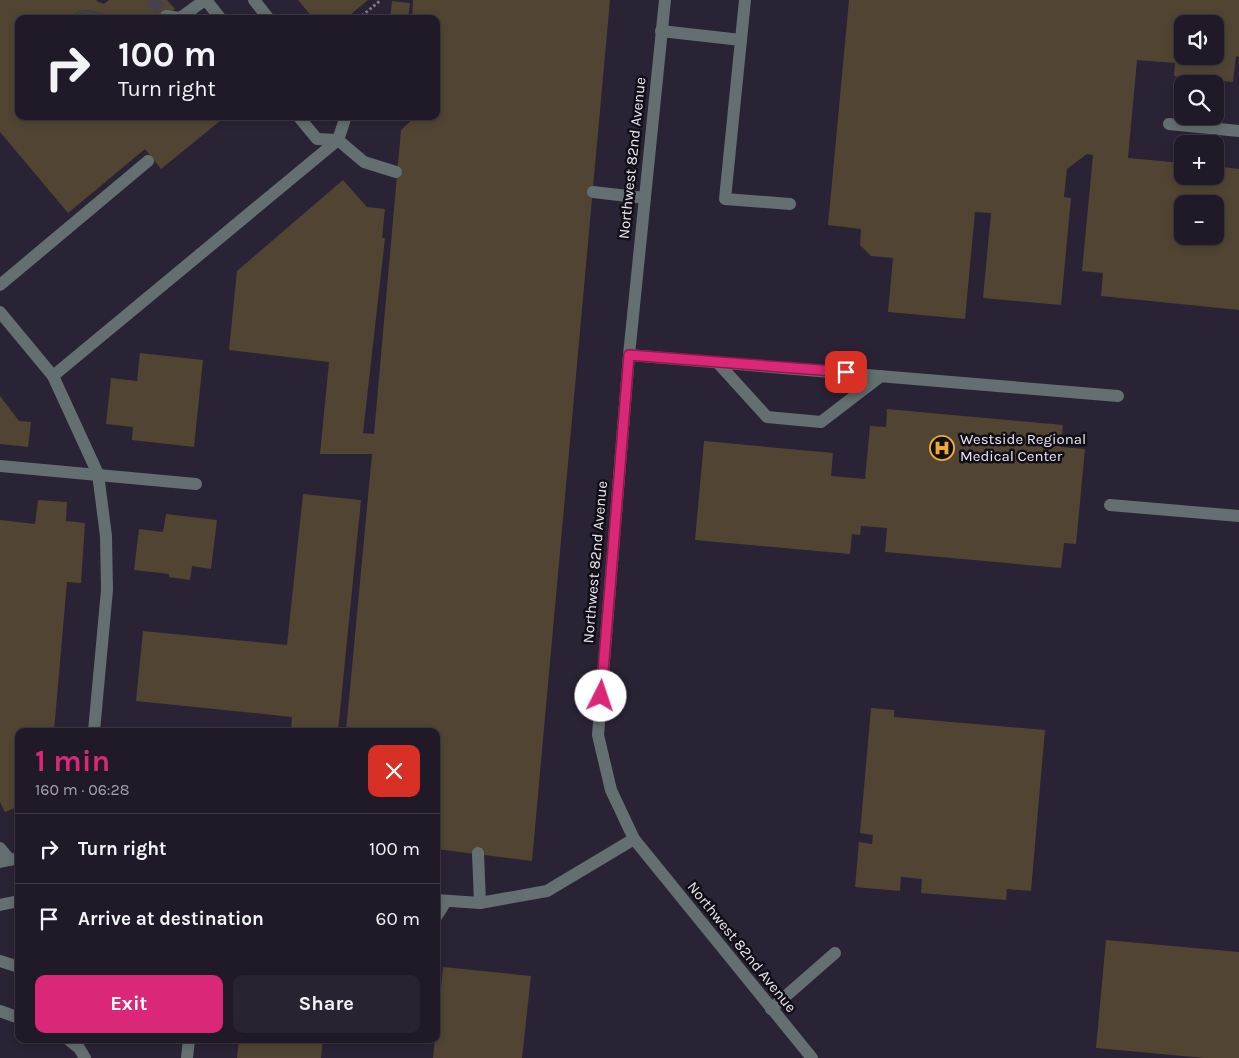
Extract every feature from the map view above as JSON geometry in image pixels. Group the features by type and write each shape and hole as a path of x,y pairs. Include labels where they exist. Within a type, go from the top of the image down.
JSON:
{"street":[{"path":"184,15 205,0 218,15"},
{"path":"254,0 266,15"},
{"name":"Northwest 82nd Avenue","path":"664,0 629,355 598,735 610,790 634,839 812,1058"},
{"path":"745,0 725,199 790,204"},
{"path":"661,31 741,40"},
{"path":"301,120 317,139 338,140 364,162 396,172"},
{"path":"53,376 338,140 345,120"},
{"path":"1169,124 1239,131"},
{"path":"0,285 148,161"},
{"path":"593,192 645,198"},
{"path":"0,312 53,376 98,474 106,536 107,590 94,728"},
{"path":"629,355 1118,396"},
{"path":"717,362 767,417 821,422 882,376"},
{"path":"0,466 196,484"},
{"path":"1110,505 1239,516"},
{"path":"441,900 480,903 547,891 634,839"},
{"path":"0,848 10,860"},
{"path":"478,853 480,903"},
{"path":"0,904 15,902"},
{"path":"771,1009 835,953"},
{"path":"0,961 15,966"},
{"path":"0,1011 15,1017"},
{"path":"73,1043 79,1048 85,1058"},
{"path":"187,1058 189,1043"}],"path":[{"path":"363,15 381,0"}],"green space":[{"path":"86,10 106,15 73,15"}],"building":[{"path":"0,0 98,0 96,1 104,4 109,0 167,0 175,9 168,15 106,15 86,10 73,15 15,15 15,120 220,121 161,169 145,149 68,213 0,132"},
{"path":"298,0 368,0 350,15 311,15"},
{"path":"413,0 610,0 532,861 440,850 440,728 346,728 372,454 320,454 329,362 229,350 237,271 343,180 367,207 385,209 382,238 385,238 363,433 374,434 401,130 412,120 440,120 440,15 412,15"},
{"path":"849,0 1239,0 1239,57 1236,56 1233,82 1224,81 1224,75 1174,75 1175,65 1224,65 1224,15 1174,15 1174,63 1137,60 1128,158 1174,162 1174,185 1224,185 1224,167 1239,169 1239,310 1101,296 1103,273 1082,271 1093,155 1087,154 1067,169 1064,197 1071,198 1061,305 983,298 991,213 975,212 965,319 888,312 893,258 871,256 860,245 861,229 828,225"},
{"path":"392,1 410,3 408,15 390,15"},
{"path":"140,353 203,360 194,447 132,440 133,427 106,424 111,378 137,381"},
{"path":"0,396 19,421 31,422 28,447 0,444"},
{"path":"887,409 1063,425 1061,447 1085,449 1076,544 1064,543 1061,568 885,552 887,528 861,526 860,535 852,534 850,554 695,540 704,441 833,453 831,476 865,479 870,426 886,427"},
{"path":"303,494 361,500 338,728 291,728 292,717 136,701 143,631 287,645"},
{"path":"38,500 67,502 66,521 85,523 81,583 67,582 54,728 15,728 15,808 5,812 0,802 0,520 35,524"},
{"path":"166,514 217,520 211,569 192,566 190,580 169,577 169,574 134,570 139,529 163,532"},
{"path":"871,708 894,710 894,717 1045,730 1031,891 1007,889 1006,900 921,893 922,879 901,877 900,891 855,887 859,842 872,844 873,835 860,833"},
{"path":"1106,940 1239,952 1239,1058 1204,1058 1096,1048"},
{"path":"443,967 531,976 522,1058 433,1058 435,1043 440,1043 440,998"},
{"path":"239,1043 323,1043 321,1058 237,1058"}],"tunnel":[{"path":"152,0 165,15"}],"place":[{"name":"Westside Regional Medical Center","path":"942,448"}],"route":[{"path":"601,696 629,355 846,372"}]}
